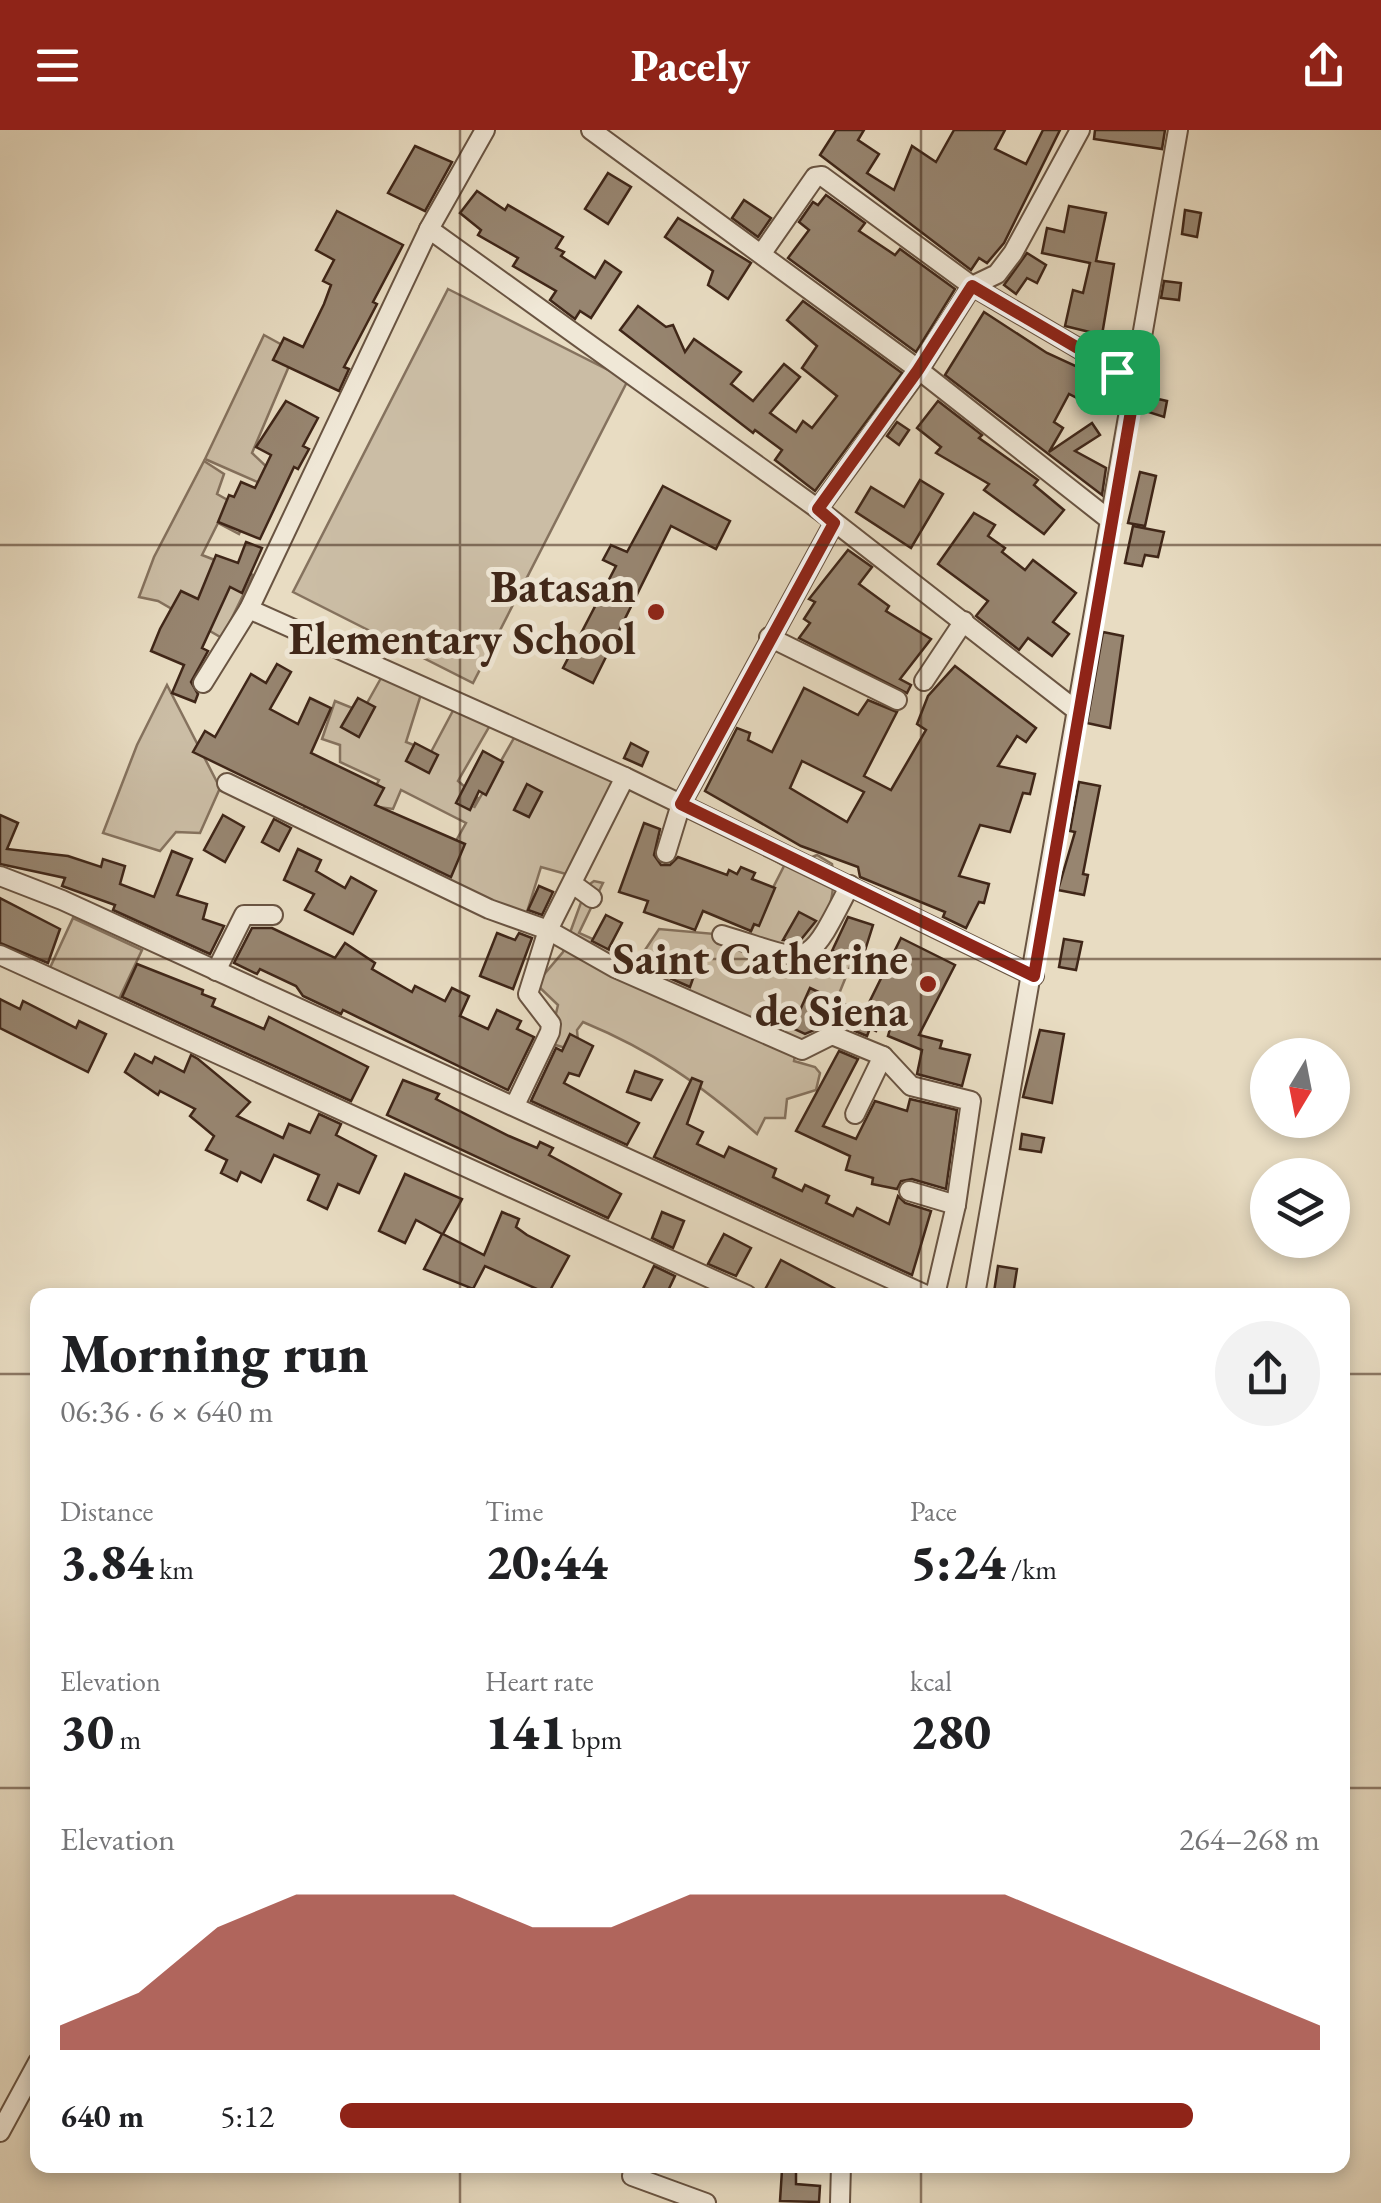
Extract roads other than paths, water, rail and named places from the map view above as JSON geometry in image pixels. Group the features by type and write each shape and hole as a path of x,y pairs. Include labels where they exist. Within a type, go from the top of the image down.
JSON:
{"street":[{"path":"203,682 248,609 428,230 485,130"},
{"path":"591,130 918,370 1111,522"},
{"path":"818,509 918,370 972,286 998,274 1013,254 1080,130"},
{"path":"976,1288 1034,976 1178,130"},
{"path":"762,253 815,178 822,176 972,286 1136,382"},
{"path":"428,230 818,509 1078,711"},
{"path":"666,853 681,804 834,523"},
{"path":"248,609 626,777 1034,976"},
{"path":"924,681 964,621"},
{"path":"769,637 897,700"},
{"path":"515,1105 550,1032 551,1024 528,994 548,930 626,777"},
{"path":"227,783 474,902 548,930 615,968 802,1050 821,1036 832,1035 883,1056 911,1086 970,1101 956,1205 938,1288"},
{"path":"0,876 515,1105 911,1288"},
{"path":"573,884 592,898"},
{"path":"722,935 793,959 805,957 825,934 850,885"},
{"path":"216,971 244,915 273,915"},
{"path":"2,960 730,1288"},
{"path":"855,1114 883,1056"},
{"path":"908,1190 956,1205"},
{"path":"0,2132 30,2077"},
{"path":"633,2173 706,2203"},
{"path":"840,2203 841,2173"}],"place":[{"name":"Batasan Elementary School","path":"656,612"},
{"name":"Saint Catherine de Siena","path":"928,984"}]}
